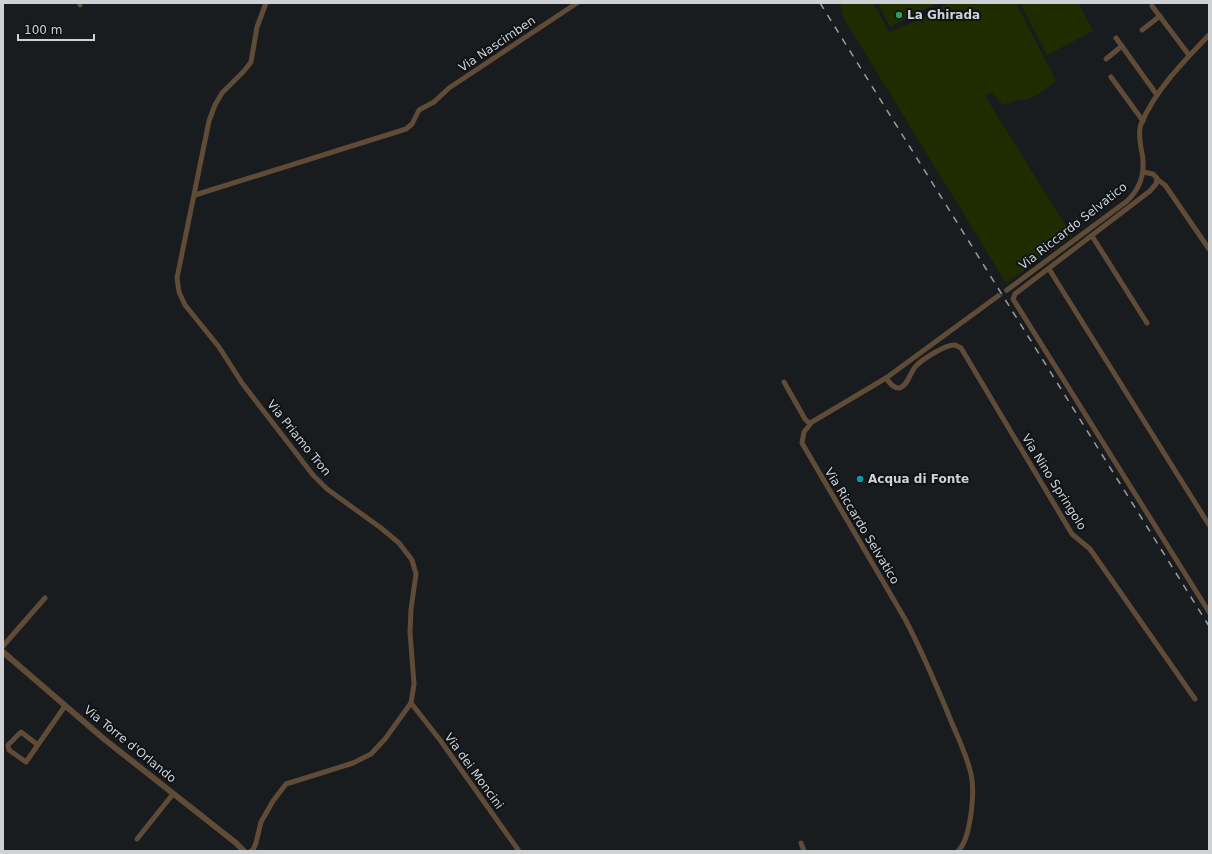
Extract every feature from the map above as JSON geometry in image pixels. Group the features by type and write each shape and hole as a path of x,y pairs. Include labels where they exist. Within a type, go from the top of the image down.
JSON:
{"street":[{"name":"Via Priamo Tron","path":"266,3 257,27 251,62 244,72 222,93 209,121 178,278 179,292 185,305 220,347 242,383 313,476 327,489 381,528 399,543 412,560 416,574 411,609 410,632 414,684 411,703"},
{"name":"Via Nascimben","path":"195,195 406,129 412,124 420,110 434,102 449,88 577,3"},
{"path":"1152,6 1189,55"},
{"path":"1142,30 1160,16"},
{"name":"Via Riccardo Selvatico","path":"1007,290 1127,201 1138,188 1144,172 1139,136 1140,127 1143,120 1169,77 1209,35"},
{"path":"1116,38 1157,95"},
{"path":"1106,59 1122,46"},
{"path":"1111,77 1143,120"},
{"path":"1144,172 1153,174 1158,180 1166,185 1209,249"},
{"name":"Via Riccardo Selvatico","path":"1158,180 1150,191 1015,294 1014,301 1209,612"},
{"path":"1092,236 1148,323"},
{"name":"Via Riccardo Selvatico","path":"1049,269 1209,525"},
{"path":"784,382 805,419 810,424 886,378 998,296"},
{"name":"Via Nino Springolo","path":"886,378 894,386 898,388 902,387 906,383 914,368 935,353 951,345 956,345 962,350 1072,534 1090,549 1195,699"},
{"name":"Via Riccardo Selvatico","path":"810,424 804,432 802,443 906,619 964,752 971,775 972,793 966,838 958,851"},
{"path":"3,646 45,598"},
{"name":"Via Torre d'Orlando","path":"3,652 104,739 243,850"},
{"path":"252,851 256,843 261,822 273,800 286,784 354,763 371,754 385,739 411,703"},
{"name":"Via dei Moncini","path":"411,703 440,740 519,851"},
{"path":"38,745 21,732 8,745 9,750 26,762 38,745 65,705"},
{"path":"137,839 173,794"},
{"path":"243,850 256,843"},
{"path":"801,843 804,851"}],"green space":[{"path":"840,3 873,3 889,32 907,25 950,3 1016,3 1056,81 1037,95 1026,100 1021,99 1003,105 991,92 985,96 1072,236 1006,283 843,17"},
{"name":"La Ghirada","path":"878,3 937,3 890,27"},
{"path":"1020,3 1078,3 1093,31 1047,55"}],"tunnel":[{"path":"998,296 1007,290"}],"railway":[{"path":"820,3 1209,626"}],"place":[{"name":"La Ghirada","path":"899,15"},
{"name":"Acqua di Fonte","path":"860,479"}]}
